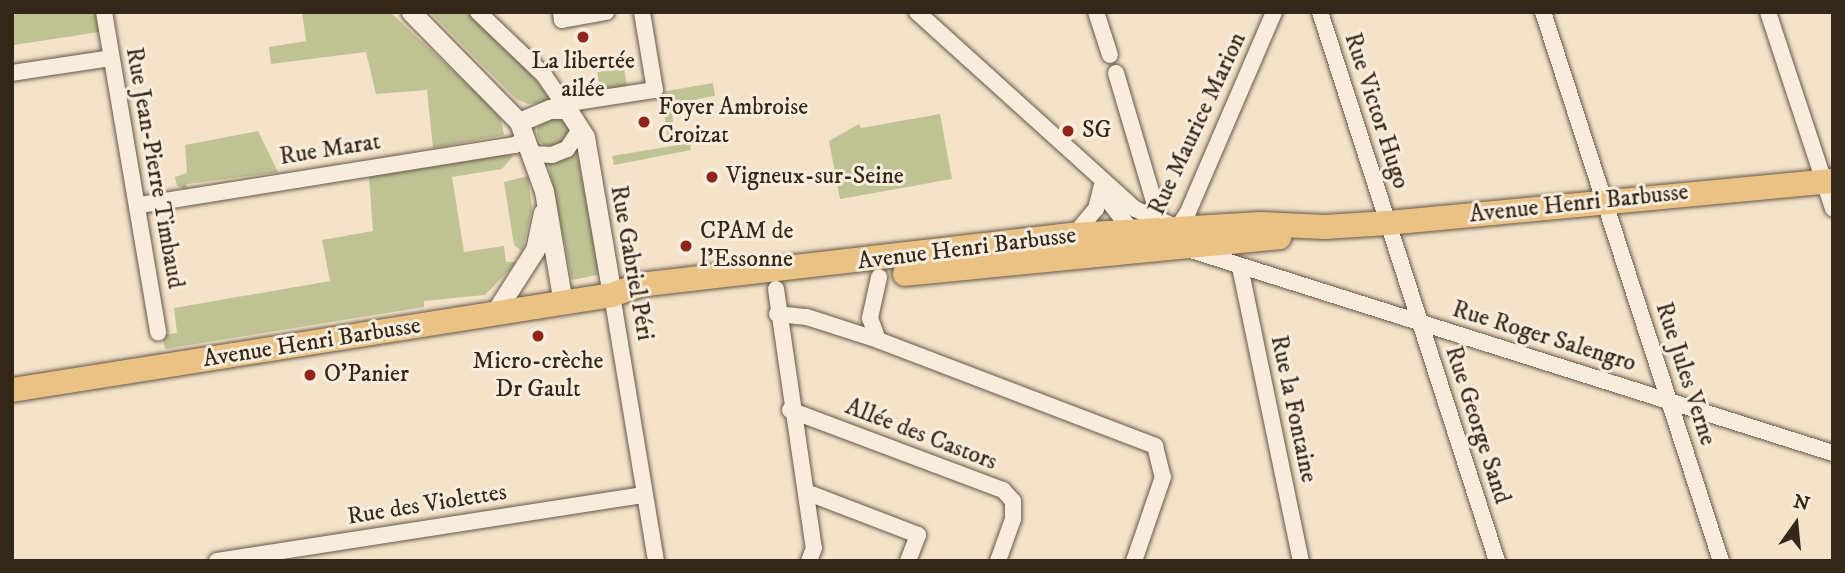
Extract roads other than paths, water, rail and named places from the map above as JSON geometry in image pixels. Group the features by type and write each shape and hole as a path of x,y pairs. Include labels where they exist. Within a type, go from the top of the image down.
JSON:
{"main road":[{"name":"Avenue Henri Barbusse","path":"612,295 641,301 1155,249 1175,233 1261,224 1325,227 1388,223 1828,181"},
{"name":"Avenue Henri Barbusse","path":"12,390 612,295 639,285 1074,235 1132,220 1217,246 1252,242 1325,227"}],"street":[{"name":"Rue Jean-Pierre Timbaud","path":"104,12 140,205 158,332"},
{"path":"411,12 526,138 544,191 563,303"},
{"name":"Rue Gabriel Péri","path":"478,12 544,75 580,130 612,295 656,561"},
{"path":"562,16 606,12"},
{"path":"526,138 550,109 655,90 642,12"},
{"path":"917,12 1102,187 1155,249"},
{"path":"1096,12 1110,55"},
{"name":"Rue Maurice Marion","path":"1175,233 1274,12"},
{"name":"Rue Victor Hugo","path":"1320,12 1388,223"},
{"name":"Rue Jules Verne","path":"1543,12 1721,561"},
{"path":"1768,12 1828,181 1833,209"},
{"path":"12,73 111,58"},
{"path":"1116,73 1175,233"},
{"name":"Rue Marat","path":"140,205 515,145 526,138 552,155 567,149 580,130"},
{"path":"1074,235 1102,187"},
{"path":"494,314 536,250 544,191"},
{"path":"1051,258 1106,243 1132,220"},
{"name":"Rue George Sand","path":"1388,223 1497,561"},
{"name":"Rue Roger Salengro","path":"1175,233 1240,267 1833,453"},
{"path":"1240,267 1252,242"},
{"name":"Rue Roger Salengro","path":"1217,246 1240,267"},
{"name":"Rue la Fontaine","path":"1240,267 1301,561"},
{"path":"878,277 870,318 878,340"},
{"path":"776,289 776,314 790,410 814,548 808,561"},
{"path":"776,314 807,317 878,340 1155,446 1163,477 1134,561"},
{"name":"Allée des Castors","path":"790,410 1003,490 1013,501 1013,519 998,561"},
{"path":"806,492 918,535 908,561"},
{"name":"Rue des Violettes","path":"217,561 645,495"}],"place":[{"name":"La libertée ailée","path":"583,37"},
{"name":"Foyer Ambroise Croizat","path":"644,122"},
{"name":"SG","path":"1068,131"},
{"name":"Vigneux-sur-Seine","path":"712,177"},
{"name":"CPAM de l'Essonne","path":"686,246"},
{"name":"Micro-crèche Dr Gault","path":"538,336"},
{"name":"O'Panier","path":"310,375"}]}
